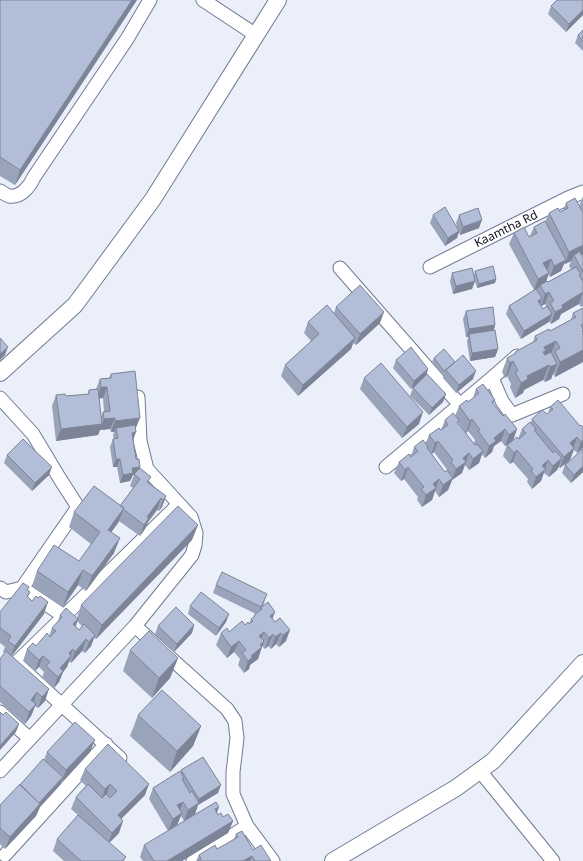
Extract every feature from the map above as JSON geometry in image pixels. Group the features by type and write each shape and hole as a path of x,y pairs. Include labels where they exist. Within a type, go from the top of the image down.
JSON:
{"street":[{"path":"0,191 9,196 19,195 31,184 34,177 127,39 150,0"},
{"path":"203,0 256,35"},
{"path":"0,373 75,305 153,199 278,0"},
{"name":"Kaamtha Rd","path":"430,267 568,198 583,192"},
{"path":"568,198 576,212"},
{"path":"340,268 460,405"},
{"path":"386,466 521,352 528,348"},
{"path":"492,378 502,401 512,415 563,394"},
{"path":"0,771 135,626 192,555 196,533 191,517 146,469 140,441 138,397"},
{"path":"0,398 33,434 78,507 22,588 6,592 0,588"},
{"path":"129,766 16,663 179,504"},
{"path":"22,588 64,616"},
{"path":"135,626 227,709 235,722 237,738 233,772 234,794 247,826 273,861"},
{"path":"333,861 456,788 493,761 583,663"},
{"path":"0,712 30,739"},
{"path":"2,856 106,744"},
{"path":"480,771 553,861"},
{"path":"193,861 247,826"}],"building":[{"path":"0,0 132,0 20,170 0,157"},
{"path":"557,0 583,0 583,10 569,24 551,6"},
{"path":"583,30 583,41 578,35"},
{"path":"575,198 583,213 583,245 569,252 549,213 558,208 560,212 568,208 566,203"},
{"path":"445,207 459,231 448,238 433,215"},
{"path":"478,208 482,220 463,227 459,215"},
{"path":"545,221 566,260 554,266 551,259 543,263 549,273 538,279 514,233 524,227 529,237 537,233 534,227"},
{"path":"580,251 581,255 583,254 583,272 574,255"},
{"path":"493,266 496,279 479,284 475,271"},
{"path":"576,267 581,274 579,275 583,282 583,292 562,305 563,308 555,312 550,303 554,301 549,292 545,294 540,285"},
{"path":"472,268 475,281 456,286 452,273"},
{"path":"360,285 384,312 360,334 336,307"},
{"path":"536,289 542,298 538,301 543,309 547,306 552,314 524,331 509,306"},
{"path":"327,305 355,338 303,385 285,365 319,334 308,322"},
{"path":"493,307 495,325 469,329 466,311"},
{"path":"583,308 583,324 581,325 583,329 583,350 560,362 555,351 560,348 556,341 544,347 546,351 543,352 545,355 551,352 557,364 550,367 549,365 527,376 528,379 521,383 515,372 518,371 513,361 510,363 507,358 537,340 535,336 549,329 550,331 576,317 573,313"},
{"path":"495,330 498,349 472,353 469,334"},
{"path":"0,338 8,347 0,354"},
{"path":"411,347 428,369 414,381 396,360"},
{"path":"444,349 455,362 444,371 434,358"},
{"path":"463,355 476,371 459,385 446,370"},
{"path":"381,363 423,412 407,427 364,378"},
{"path":"135,371 140,418 115,421 115,418 104,419 103,412 110,411 107,387 101,387 100,379 111,378 111,374"},
{"path":"427,374 446,394 432,408 413,388"},
{"path":"483,384 495,400 492,402 503,416 505,414 517,429 509,435 505,429 494,438 496,441 489,446 478,431 480,430 472,419 470,421 459,406 467,400 468,402 479,393 476,389"},
{"path":"98,389 102,424 61,429 56,395 65,394 66,396 89,394 89,390"},
{"path":"558,400 580,426 581,425 583,427 583,440 581,442 577,437 570,443 574,448 564,457 532,419 542,410 547,414 553,409 550,407"},
{"path":"453,413 459,420 457,422 475,445 477,444 483,451 473,459 469,453 463,458 466,462 456,469 451,462 453,460 438,441 435,443 429,435 439,428 441,430 448,425 445,420"},
{"path":"530,422 536,429 534,430 553,453 555,451 562,458 553,466 548,460 542,466 546,469 536,477 531,471 533,469 517,450 514,453 507,445 517,437 519,439 526,433 522,429"},
{"path":"135,425 136,432 132,433 136,459 139,459 140,467 132,468 133,473 123,475 120,459 116,459 113,439 118,438 116,428"},
{"path":"23,439 52,467 35,483 7,455"},
{"path":"423,440 428,447 427,448 445,472 447,470 453,478 443,485 439,479 433,484 436,488 426,495 421,489 424,487 408,467 405,470 399,462 409,454 411,457 418,451 414,447"},
{"path":"583,449 583,466 574,475 565,465"},
{"path":"140,468 151,477 147,482 166,496 163,500 161,498 147,517 149,518 144,525 120,506 140,479 134,474"},
{"path":"94,486 124,508 108,530 120,538 92,576 83,570 68,592 37,571 54,545 79,561 100,532 74,512"},
{"path":"178,506 198,525 102,625 81,605"},
{"path":"222,572 267,594 261,607 216,585"},
{"path":"23,583 29,587 27,590 30,592 27,596 32,601 36,596 38,598 40,596 48,602 15,646 8,641 11,636 0,628 0,612"},
{"path":"201,592 229,614 219,628 190,606"},
{"path":"268,602 275,612 270,616 275,622 280,618 290,630 283,635 281,633 275,637 273,634 269,638 264,632 259,636 264,641 260,645 262,647 251,656 253,657 248,661 242,653 246,650 239,641 231,647 221,633 227,628 229,632 242,621 245,625 248,622 249,624 253,621 251,619 255,616 254,615 262,609 260,608"},
{"path":"176,607 194,625 177,644 158,626"},
{"path":"66,608 78,619 73,624 79,630 84,624 95,635 89,642 86,639 75,652 73,649 69,653 71,656 60,668 63,671 58,677 46,666 50,662 43,656 39,660 27,649 33,643 36,646 47,633 50,637 56,631 52,628 62,617 60,615"},
{"path":"149,631 178,658 159,678 130,650"},
{"path":"6,651 49,689 42,697 37,692 31,700 36,704 29,712 0,686 0,659"},
{"path":"162,690 201,726 177,751 138,715"},
{"path":"0,712 3,715 6,712 19,724 0,746"},
{"path":"75,722 95,740 66,770 47,752"},
{"path":"108,744 149,784 118,815 123,821 112,833 76,797 88,784 102,798 106,794 110,798 117,791 110,784 105,789 85,769"},
{"path":"203,757 221,785 199,799 181,770"},
{"path":"43,759 63,777 39,803 20,785"},
{"path":"180,771 184,778 182,779 190,793 192,791 199,803 188,810 183,802 177,805 182,813 173,819 153,788"},
{"path":"20,784 40,804 10,837 0,828 0,805"},
{"path":"216,802 219,807 215,809 218,815 221,813 223,817 228,814 233,821 167,861 154,861 144,845"},
{"path":"78,815 126,857 122,861 81,861 57,839"},
{"path":"242,831 253,850 261,845 271,861 255,861 252,856 243,861 198,861 201,859 199,855 215,845 217,849 238,837 236,834"}]}
